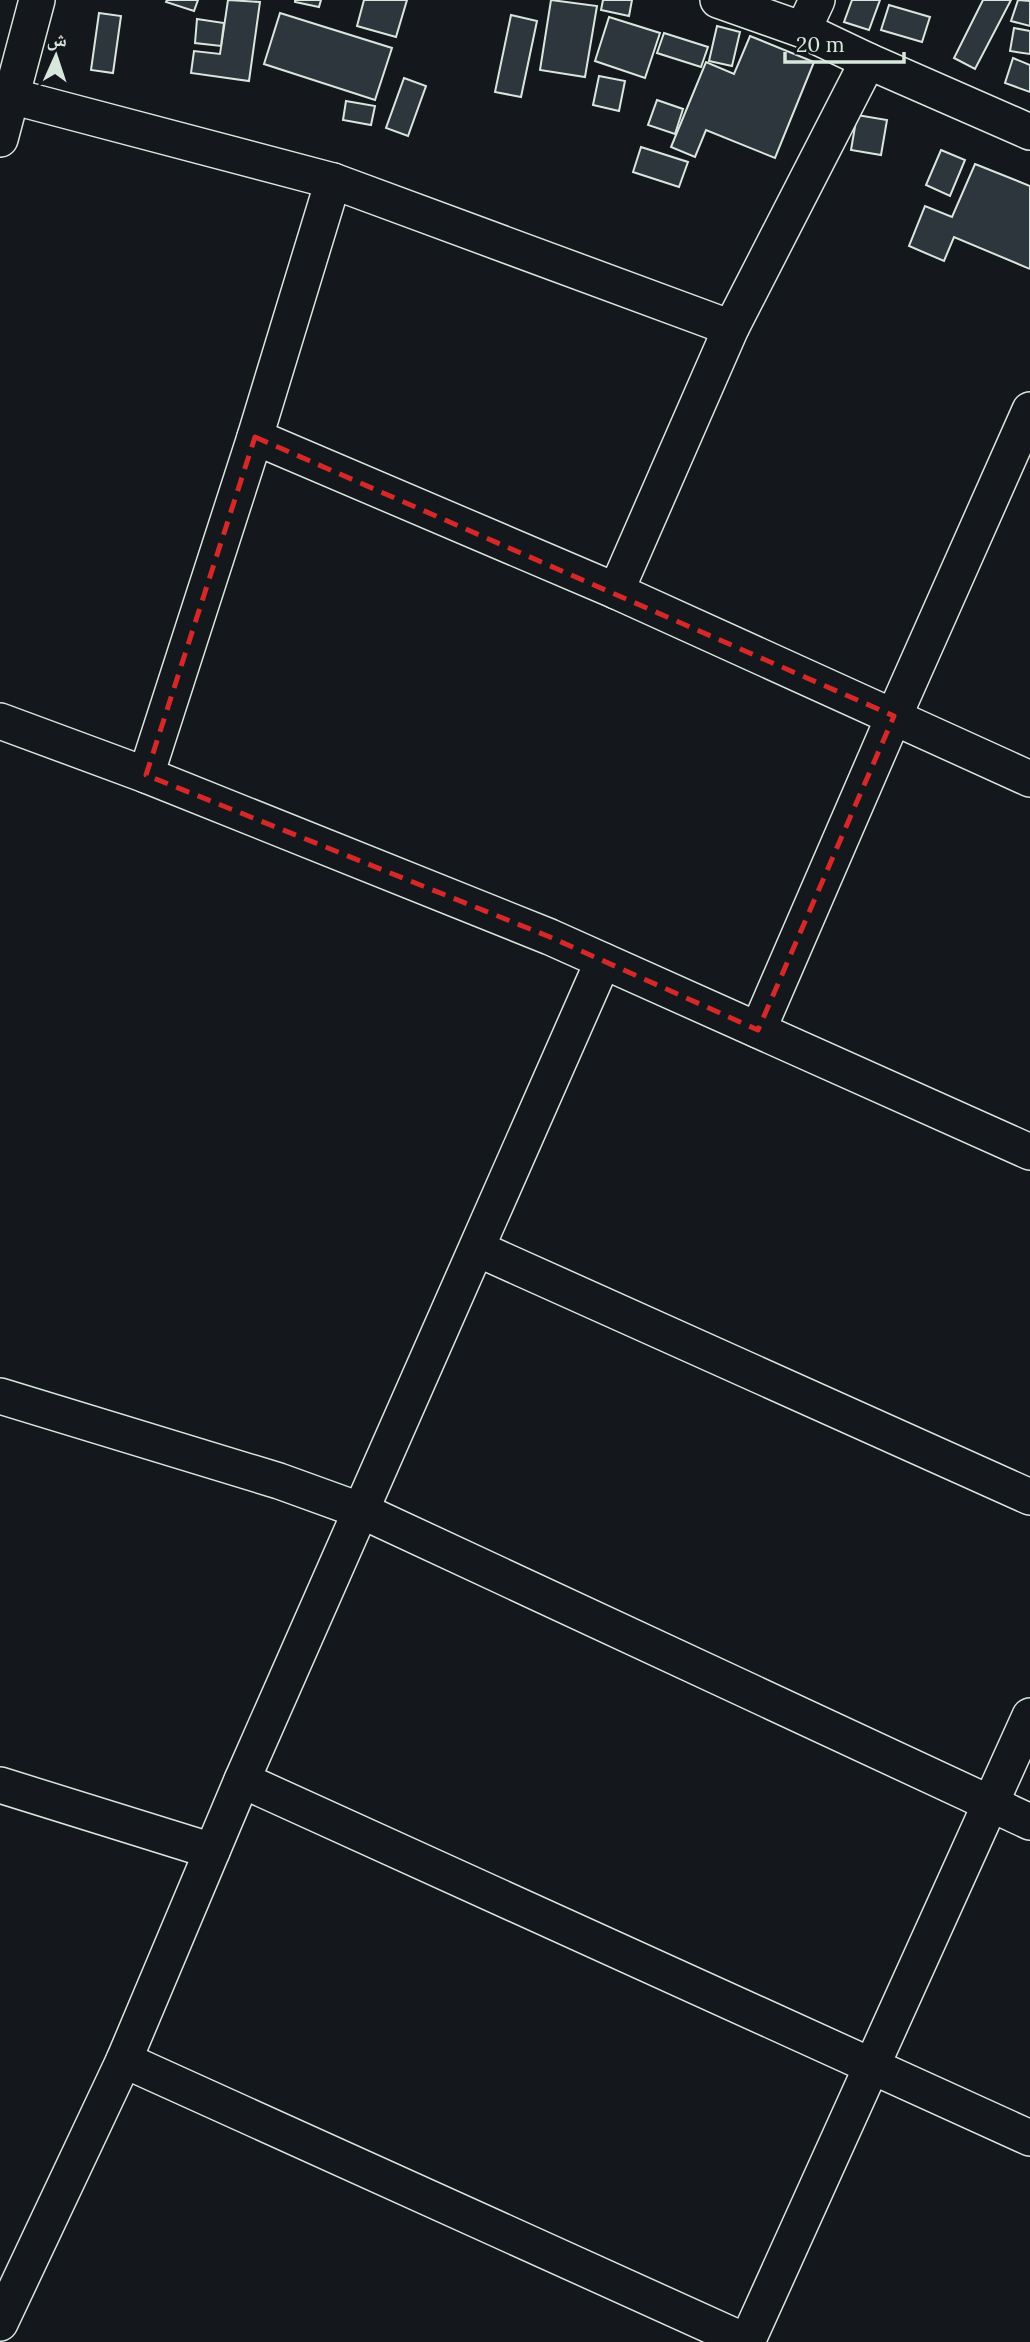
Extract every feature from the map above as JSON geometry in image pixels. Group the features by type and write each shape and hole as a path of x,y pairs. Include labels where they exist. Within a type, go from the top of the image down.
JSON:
{"street":[{"path":"0,139 37,0"},
{"path":"718,0 810,15 867,61 1030,132"},
{"path":"615,591 731,328 867,61"},
{"path":"11,96 333,181 731,328"},
{"path":"146,775 255,437 333,181"},
{"path":"758,1030 894,716 1022,454 1030,410"},
{"path":"255,437 615,591 1030,779"},
{"path":"0,721 146,775 603,961 1030,1152"},
{"path":"0,2323 124,2060 242,1780 603,961"},
{"path":"478,1249 1030,1497"},
{"path":"0,1396 279,1481 362,1511 1030,1822"},
{"path":"124,2060 747,2342 1030,1716"},
{"path":"242,1780 1030,2138"},
{"path":"0,1785 212,1851"}],"highlighted area":[{"path":"255,437 894,716 758,1030 550,937 146,775"}],"building":[{"path":"198,0 194,11 166,2"},
{"path":"228,0 260,2 249,81 191,73 194,51 220,54"},
{"path":"295,0 321,0 319,7"},
{"path":"364,0 407,0 396,37 357,26"},
{"path":"551,0 597,6 585,77 540,70"},
{"path":"603,0 632,0 629,16 601,10"},
{"path":"852,0 880,0 869,30 844,22"},
{"path":"983,0 1011,0 975,69 954,58"},
{"path":"1018,0 1030,1 1030,26 1011,21"},
{"path":"889,5 930,17 922,42 881,30"},
{"path":"99,13 121,16 113,73 91,70"},
{"path":"280,13 392,48 375,100 264,64"},
{"path":"511,15 537,21 521,97 495,92"},
{"path":"609,17 660,33 645,78 595,61"},
{"path":"197,19 224,23 221,46 195,43"},
{"path":"717,26 740,32 732,66 709,61"},
{"path":"1014,28 1030,31 1030,54 1010,51"},
{"path":"664,33 708,47 701,67 657,53"},
{"path":"750,36 814,62 775,158 706,130 695,157 671,147 706,62 734,74"},
{"path":"1013,58 1030,65 1030,92 1005,83"},
{"path":"599,76 625,81 619,111 593,105"},
{"path":"404,78 426,86 408,136 386,128"},
{"path":"657,100 683,109 675,134 648,125"},
{"path":"346,101 375,106 371,125 343,120"},
{"path":"857,115 887,120 881,155 851,150"},
{"path":"641,147 688,162 679,187 633,172"},
{"path":"941,150 965,160 950,196 926,185"},
{"path":"975,164 1030,186 1030,269 954,237 944,261 909,246 925,206 952,217"}]}
